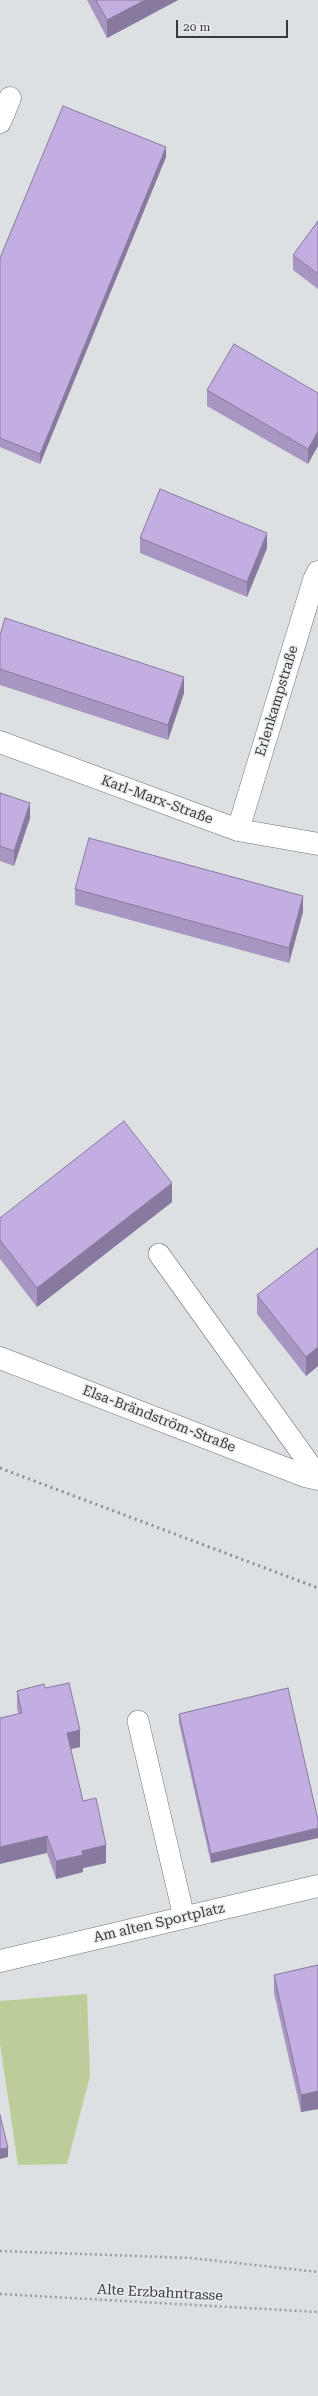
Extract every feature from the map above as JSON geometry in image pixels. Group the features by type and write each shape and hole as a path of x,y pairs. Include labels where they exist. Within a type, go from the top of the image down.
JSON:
{"street":[{"path":"0,122 10,98"},
{"name":"Erlenkampstraße","path":"238,830 314,580 318,572"},
{"name":"Karl-Marx-Straße","path":"0,742 238,830 318,844"},
{"name":"Elsa-Brändström-Straße","path":"0,1358 305,1476 318,1479"},
{"name":"Am alten Sportplatz","path":"0,1961 318,1886"}],"lane":[{"path":"159,1254 318,1476"},
{"path":"138,1721 184,1917"}],"path":[{"path":"0,2251 191,2258 318,2272"},
{"name":"Alte Erzbahntrasse","path":"0,2294 318,2312"}],"green space":[{"path":"87,1994 90,2076 67,2164 18,2165 0,2044 0,2001"}],"building":[{"path":"96,0 145,0 107,20"},
{"path":"63,106 166,147 40,454 0,438 0,258"},
{"path":"318,221 318,274 293,255"},
{"path":"234,344 318,393 318,431 308,449 207,390"},
{"path":"160,489 267,533 247,582 140,538"},
{"path":"5,618 184,677 168,725 0,669 0,635"},
{"path":"0,793 30,803 14,851 0,846"},
{"path":"89,838 303,896 289,948 75,889"},
{"path":"124,1121 172,1183 37,1288 0,1240 0,1218"},
{"path":"318,1248 318,1347 306,1357 257,1295"},
{"path":"69,1683 80,1730 67,1733 83,1801 96,1798 106,1845 82,1851 83,1855 56,1861 47,1836 0,1847 0,1718 22,1713 17,1691 44,1684 45,1688"},
{"path":"288,1688 318,1820 318,1828 211,1854 179,1714"},
{"path":"318,1965 318,2091 301,2095 274,1975"},
{"path":"0,2115 8,2148 0,2149"}],"railway":[{"path":"0,1468 318,1588"}]}
